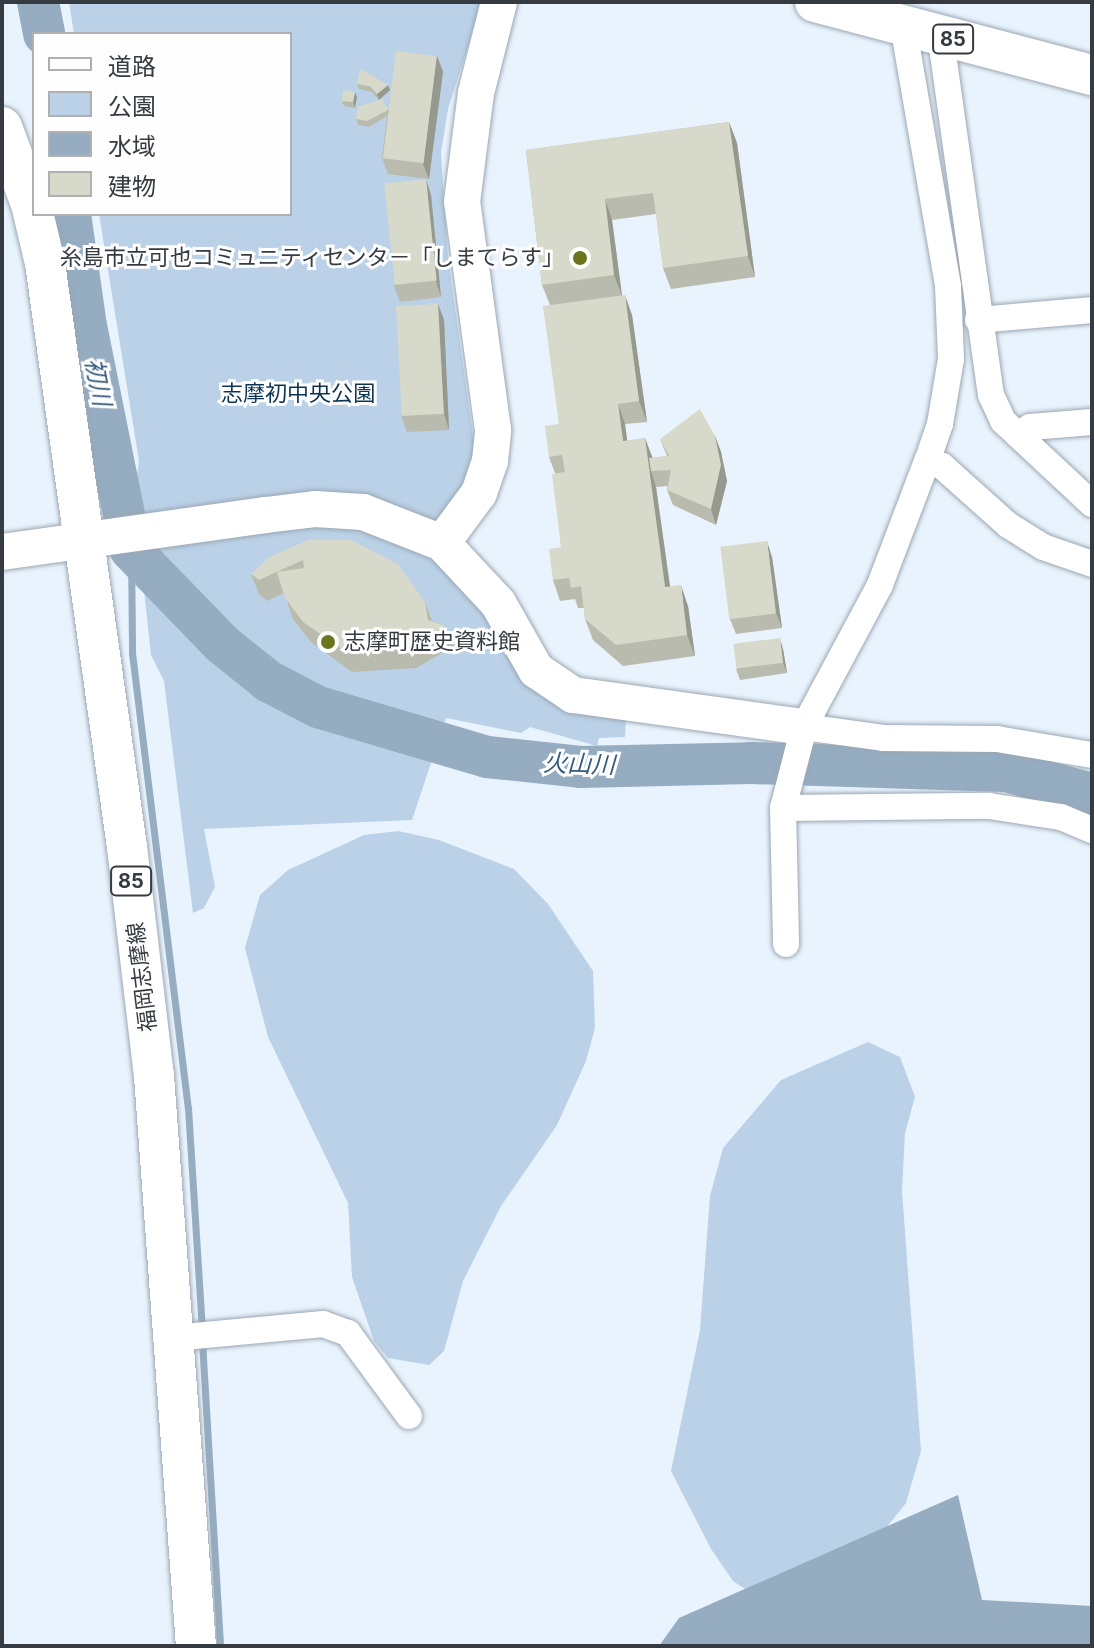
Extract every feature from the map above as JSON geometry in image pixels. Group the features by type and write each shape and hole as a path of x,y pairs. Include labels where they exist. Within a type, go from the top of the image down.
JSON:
{"main road":[{"name":"85","path":"815,2 902,13 949,38 1092,75"},
{"name":"福岡志摩線","path":"2,127 32,208"},
{"name":"福岡志摩線","path":"34,216 45,263 84,541 154,1076 180,1338 196,1646"}],"street":[{"path":"442,543 479,493 490,461 493,430 462,202 476,93 499,2"},
{"path":"786,944 782,802 802,732 880,585 940,424 951,359 948,286 902,13"},
{"path":"949,38 943,54 978,320 991,395 1003,421 1092,504"},
{"path":"978,320 1092,310"},
{"path":"1018,435 1030,427 1092,422"},
{"path":"927,461 942,466 1031,540 1092,564"},
{"path":"2,552 315,509 363,512 442,543 498,603 536,670 573,695 802,732 883,738 997,739 1092,755"},
{"path":"782,802 989,806 1061,817 1092,830"},
{"path":"180,1338 323,1324 348,1333 409,1416"}],"green space":[{"name":"志摩初中央公園","path":"69,2 482,2 448,109 441,153 448,258 474,443 474,470 446,522 505,632 626,718 625,737 599,738 597,746 530,727 521,733 446,718 412,820 204,829 215,887 204,908 193,913 164,681 151,655 134,497 139,461 99,216 292,216 292,32 74,32"},
{"path":"398,831 439,840 514,869 548,904 593,971 595,1028 586,1061 557,1125 501,1206 463,1281 444,1351 429,1365 388,1358 374,1341 352,1277 348,1203 268,1037 245,948 260,895 288,870 364,835"},
{"path":"868,1042 900,1057 915,1097 905,1133 902,1191 921,1451 906,1503 882,1533 754,1595 733,1581 711,1549 671,1471 700,1330 710,1196 723,1148 781,1080"}],"water":[{"path":"958,1495 982,1600 1092,1606 1092,1646 659,1646 679,1618"}],"building":[{"path":"396,51 437,56 424,163 383,158"},
{"path":"360,69 388,85 377,94 370,86 357,84"},
{"path":"343,90 355,92 353,102 342,101"},
{"path":"382,99 388,110 367,121 356,119 358,107"},
{"path":"729,122 748,256 663,268 653,193 605,199 614,275 542,285 526,150"},
{"path":"426,179 437,280 395,285 384,183"},
{"path":"625,295 639,401 618,404 623,441 645,438 665,587 681,585 687,635 616,645 585,619 581,586 571,588 569,578 553,580 549,549 561,547 552,474 565,472 562,455 549,457 545,426 559,424 543,306"},
{"path":"438,304 444,414 402,416 396,306"},
{"path":"700,409 715,436 721,465 711,509 667,490 671,470 651,471 649,458 669,456 660,439"},
{"path":"308,540 351,540 398,564 425,602 428,620 446,626 408,648 345,651 303,622 285,598 277,572 304,568 303,560 259,580 251,574 268,558"},
{"path":"767,541 776,613 729,619 720,547"},
{"path":"780,638 783,663 736,669 733,644"}],"waterway":[{"name":"初川","path":"38,2 44,32"},
{"name":"火山川","path":"70,216 86,326 131,550 222,644 268,681 318,707 487,757 580,767 751,763 1006,771 1092,794"},
{"path":"131,550 132,653 188,1108 202,1328"},
{"path":"202,1341 220,1646"}],"place":[{"name":"糸島市立可也コミュニティセンタ－「しまてらす」","path":"580,258"},
{"name":"志摩町歴史資料館","path":"328,642"}]}
